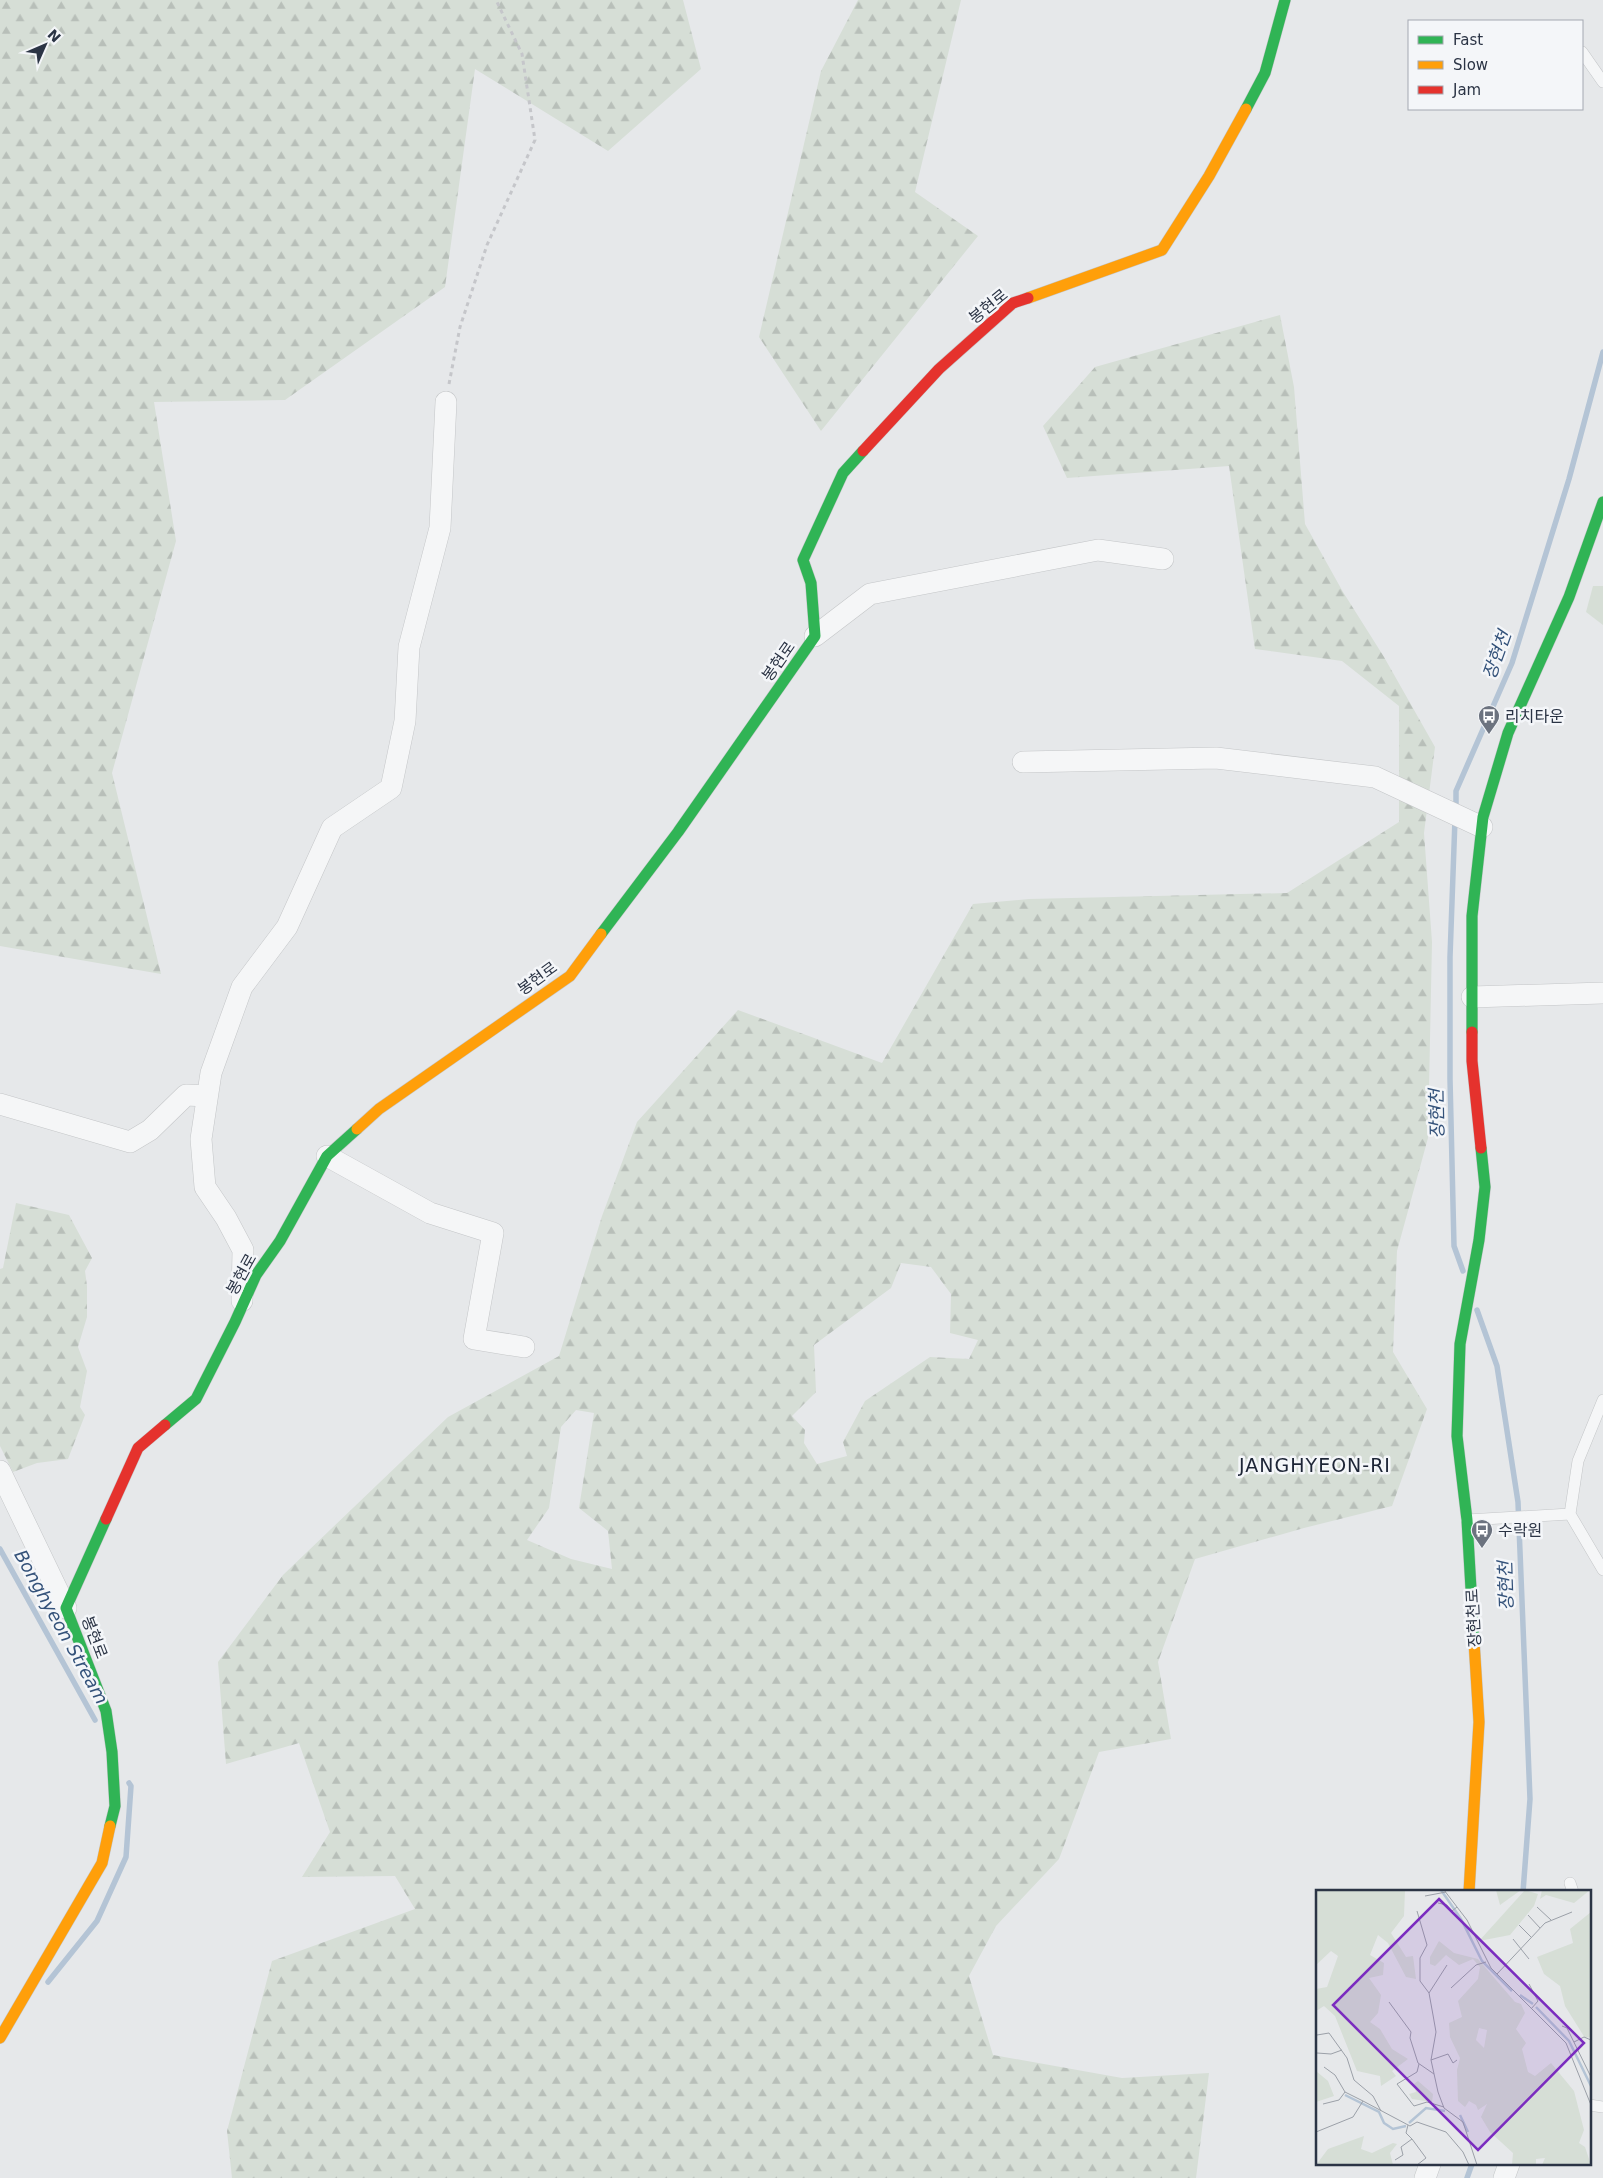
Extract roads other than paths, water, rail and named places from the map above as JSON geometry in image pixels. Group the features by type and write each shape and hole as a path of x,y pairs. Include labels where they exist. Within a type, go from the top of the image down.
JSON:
{"street":[{"name":"봉현로","path":"0,2038 102,1863 115,1806 112,1752 106,1711 66,1608 138,1448 196,1398 242,1308 256,1276 280,1241 327,1156 379,1109 570,976 678,832 815,636 811,584 803,560 843,473 940,369 1013,303 1162,250 1209,176 1265,73 1285,0"},
{"path":"242,1308 243,1250 226,1218 205,1187 201,1139 211,1073 242,987 287,927 332,828 391,788 404,721 409,647 440,528 446,402"},
{"name":"장현천로","path":"1469,1890 1479,1722 1468,1520 1457,1436 1460,1344 1485,1187 1472,1061 1472,916 1475,823 1483,817 1508,733 1569,597 1603,502"},
{"path":"815,636 870,594 1098,550 1163,559"},
{"path":"1023,762 1216,758 1375,777 1475,823"},
{"path":"1472,997 1603,994"},
{"path":"0,1104 130,1142 150,1130 186,1095 207,1096"},
{"path":"327,1156 430,1213 493,1233 474,1339 524,1347"},
{"path":"0,1471 66,1608"},
{"path":"1425,2178 1429,2166"},
{"path":"1504,2178 1508,2166"}],"lane":[{"path":"1583,53 1603,82"},
{"path":"1603,1400 1578,1461 1570,1514 1603,1570"},
{"path":"1468,1520 1570,1514"},
{"path":"1590,2104 1603,2107"}],"waterway":[{"name":"장현천","path":"1456,810 1456,791 1512,663 1569,479 1603,352"},
{"name":"장현천","path":"1455,819 1450,957 1450,1079 1454,1246 1463,1271"},
{"name":"장현천","path":"1477,1310 1497,1366 1518,1502 1530,1799 1523,1890"},
{"name":"Bonghyeon Stream","path":"0,1549 95,1720"},
{"name":"Bonghyeon Stream","path":"48,1982 97,1921 126,1857 131,1786 129,1783"},
{"name":"장현천","path":"1467,2178 1471,2166"}],"place":[{"name":"리치타운","path":"1489,735"},
{"name":"수락원","path":"1482,1549"}],"district":[{"name":"JANGHYEON-RI","path":"1315,1465"}]}
